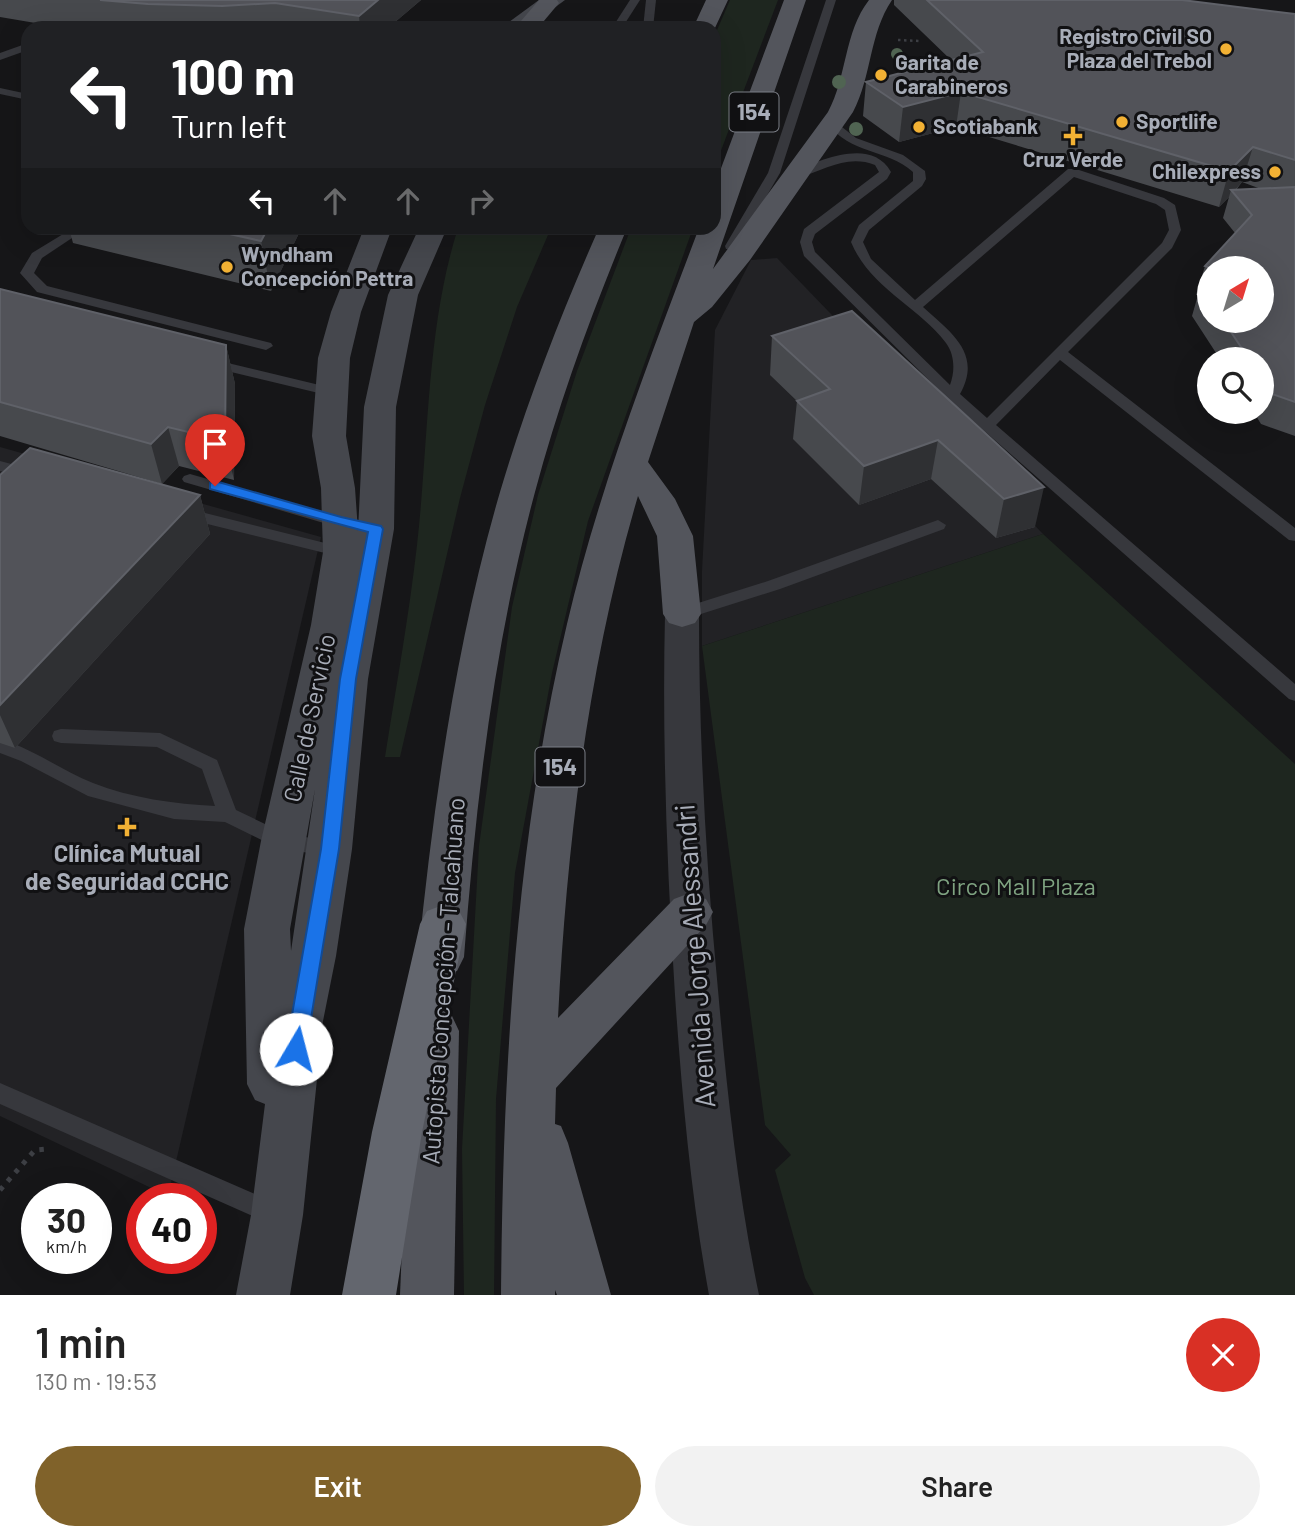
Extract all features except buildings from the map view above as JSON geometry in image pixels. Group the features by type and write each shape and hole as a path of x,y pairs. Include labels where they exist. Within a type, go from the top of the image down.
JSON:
{"highway":[{"path":"369,1295 402,1105 443,924"}],"main road":[{"path":"707,21 717,0"},
{"name":"154","path":"721,204 795,0"},
{"path":"678,324 729,272 833,123 852,89 870,15 881,0"},
{"path":"532,21 551,1"},
{"name":"Autopista Concepción - Talcahuano","path":"427,1295 433,1051 456,800 473,691 512,512 551,386 607,235"},
{"name":"154","path":"528,1295 532,1079 541,926 552,823 567,722 586,624 631,462 710,235"},
{"path":"631,462 659,499 675,536 682,614"},
{"path":"584,1295 548,1168 532,1079 690,912"}],"street":[{"path":"522,21 551,1"},
{"name":"Calle de Servicio","path":"263,1295 277,1215 299,1021 313,957 330,849 348,679 352,534 338,488 329,436 334,358 346,312 375,235"},
{"name":"Calle de Servicio","path":"277,1215 267,929 283,841 403,295 430,235"},
{"name":"Avenida Jorge Alessandri","path":"682,614 680,712 690,912 712,1177 734,1295"}],"lane":[{"path":"622,21 635,0"},
{"path":"649,21 652,0"},
{"path":"678,324 742,231 774,173 831,0"},
{"path":"0,57 21,49"},
{"path":"0,91 21,96"},
{"path":"833,123 842,135 856,144 909,162 919,171 918,183 863,228 857,242 865,261 953,342 960,356 962,369 960,383 951,396"},
{"path":"798,174 845,158 865,157 884,167 883,176 809,232 807,247 951,396 1295,694"},
{"path":"916,306 1072,172 1169,205 1175,230 1167,244 987,426"},
{"path":"70,235 37,256 26,273 42,289 267,345"},
{"path":"1060,353 1295,536"},
{"path":"198,360 331,393"},
{"path":"0,466 39,476"},
{"path":"190,479 352,534"},
{"path":"170,509 352,534"},
{"path":"682,614 938,525"},
{"path":"61,736 160,740 210,765 228,815"},
{"path":"0,746 28,756 88,789 174,811 228,815 283,841 330,849"},
{"path":"0,1093 277,1215"}],"shaded area":[{"path":"777,258 1043,534 702,646 702,571 715,330 751,260"},
{"name":"Clínica Mutual de Seguridad CCHC","path":"0,447 321,537 171,1183 141,1183 0,1116"}],"green space":[{"path":"730,0 778,0 721,151 721,21"},
{"path":"456,235 548,235 517,307 485,405 460,498 400,757 385,757 417,545 434,345"},
{"path":"628,235 690,235 588,521 552,673 515,873 496,1099 494,1295 464,1295 462,1149 479,846 512,607 538,495 577,371"},
{"name":"Circo Mall Plaza","path":"1043,534 1295,764 1295,1295 814,1295 805,1278 775,1170 791,1155 765,1125 702,646"}],"place":[{"name":"Registro Civil SO Plaza del Trebol","path":"1226,49"},
{"name":"Garita de Carabineros","path":"881,75"},
{"name":"Sportlife","path":"1122,122"},
{"name":"Scotiabank","path":"919,127"},
{"name":"Cruz Verde","path":"1073,136"},
{"name":"Chilexpress","path":"1275,172"},
{"name":"Wyndham Concepción Pettra","path":"227,267"},
{"name":"Clínica Mutual de Seguridad CCHC","path":"127,827"}],"route":[{"path":"215,486 340,522 376,529 348,679 330,849 296,1049"}]}
